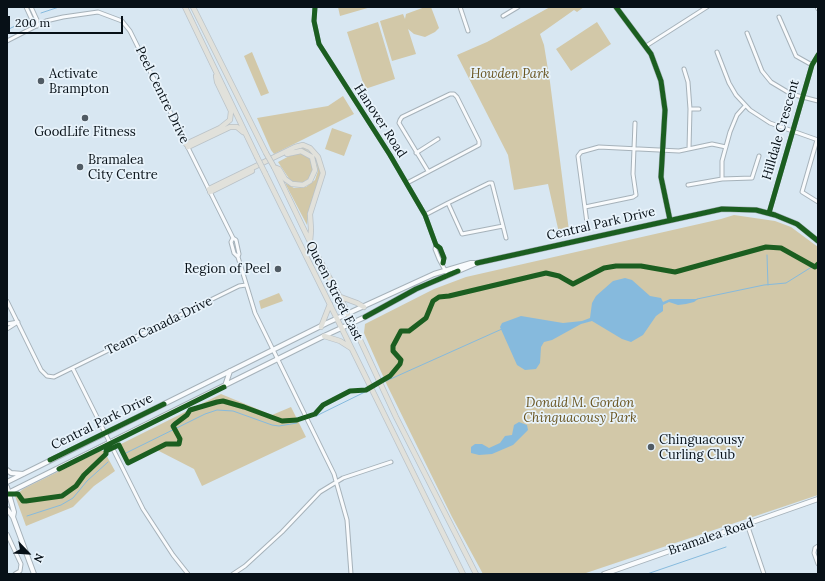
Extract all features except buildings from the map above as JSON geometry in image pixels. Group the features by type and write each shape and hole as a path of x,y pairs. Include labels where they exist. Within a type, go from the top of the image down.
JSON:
{"main road":[{"name":"Queen Street East","path":"185,7 212,62 216,74 338,318 351,348 463,574"},
{"name":"Queen Street East","path":"193,7 310,242 348,314 396,417 476,574"},
{"path":"187,146 226,125 230,118 231,111 217,82 216,74"},
{"path":"187,146 234,127 243,131 253,148"},
{"path":"209,190 295,147 303,145 310,148 318,157 323,173 310,214 310,242"},
{"path":"209,190 293,152 302,151 308,154 314,160 315,166 311,179 305,184 298,185 288,182 279,169 274,168"},
{"path":"338,296 364,307"},
{"path":"320,327 330,304"},
{"path":"324,336 340,341 351,348"}],"street":[{"path":"26,7 32,22 37,26"},
{"path":"31,7 37,20 37,26"},
{"name":"Hanover Road","path":"315,7 314,25 319,44 407,183 425,215 436,245 440,248 444,258 442,263 448,275"},
{"path":"460,7 468,31"},
{"path":"502,16 518,7"},
{"path":"646,46 707,7"},
{"path":"618,8 646,46 658,72 663,92 664,110 661,177 670,220"},
{"name":"Peel Centre Drive","path":"7,41 37,26 63,16 98,12 122,21 130,31 233,238 236,240 239,254 238,257 254,313 337,482 347,520 352,574"},
{"path":"779,16 796,56 812,65"},
{"path":"747,33 762,70 771,82 784,91 818,101"},
{"path":"717,52 729,83 745,106 770,123 818,140 802,192 818,202"},
{"name":"Hilldale Crescent","path":"769,213 802,97 812,65 818,55"},
{"path":"684,69 688,82 690,109 689,149"},
{"path":"407,183 428,172 479,145 480,141 454,94 450,94 409,113 400,120 400,123 416,153 428,172"},
{"path":"722,179 722,161 732,124 745,106"},
{"path":"690,109 699,109"},
{"path":"585,207 633,197 636,195 633,174 635,123"},
{"path":"416,153 438,139"},
{"path":"587,224 579,154 599,147 679,152 712,144 726,147"},
{"path":"688,185 722,179 752,178 759,156"},
{"path":"425,215 489,183 492,183 506,238"},
{"path":"448,203 462,234 503,226"},
{"name":"Central Park Drive","path":"8,494 352,323 416,289 477,263 722,209 756,210 769,213 797,224 818,241"},
{"name":"Central Park Drive","path":"7,482 338,318 445,270 471,263 477,263"},
{"name":"Team Canada Drive","path":"73,369 239,286 246,285"},
{"path":"7,301 44,375 54,377 73,369 144,509 173,555 188,574"},
{"path":"7,324 18,322"},
{"path":"7,329 18,322"},
{"path":"224,386 230,371"},
{"path":"234,574 276,538 312,499 337,482 390,462"},
{"path":"7,470 23,474"},
{"path":"7,487 14,512 13,517"},
{"name":"Bramalea Road","path":"604,574 818,499"},
{"path":"7,509 13,517 34,574"},
{"path":"747,524 764,574"},
{"path":"7,534 22,564 20,571 16,574"},
{"path":"818,546 815,548 814,553 818,564"}],"green space":[{"path":"338,7 371,7 340,16"},
{"path":"425,7 431,7 439,28 435,32 425,37 414,34 408,29 416,54 392,61 380,21 403,14 405,19 406,14"},
{"name":"Howden Park","path":"550,7 584,7 577,12 574,10 540,34 544,45 550,82 569,231 559,233 548,184 514,190 508,155 457,55 487,42"},
{"path":"378,22 395,79 365,89 347,32"},
{"path":"597,22 611,44 571,71 556,49"},
{"path":"252,52 269,93 261,96 244,56"},
{"path":"343,96 354,114 274,154 257,118 328,106"},
{"path":"332,128 352,135 344,156 325,149"},
{"path":"303,148 313,153 319,165 321,175 308,214 307,225 285,183 294,188 306,187 315,180 318,171 316,160 308,151 297,149"},
{"path":"295,153 302,153 309,157 313,164 311,177 304,182 297,183 290,180 278,162"},
{"name":"Donald M. Gordon Chinguacousy Park","path":"734,215 775,221 791,227 818,247 818,495 583,574 483,574 452,517 387,385 364,333 365,324 434,289 466,277"},
{"path":"279,293 283,301 261,309 259,301"},
{"path":"221,394 272,415 291,407 306,437 202,486 194,469 157,450 129,463 121,444"},
{"path":"100,451 104,451 115,471 94,486 73,507 26,526 15,496 23,489"}],"water":[{"path":"625,278 632,280 650,296 661,298 663,302 670,299 698,299 694,302 686,304 678,305 669,302 663,305 663,311 656,316 643,335 631,342 622,339 592,321 581,324 552,340 544,342 541,347 540,363 536,369 525,370 517,365 500,327 502,323 521,316 563,323 582,321 590,318 592,303 596,296 613,281"},
{"path":"519,422 527,425 528,430 513,445 492,454 479,455 471,453 471,447 475,444 482,444 489,448 500,443 505,436 512,435 514,425"}],"waterway":[{"path":"41,13 59,7"},
{"path":"7,30 25,21"},
{"path":"767,255 768,285"},
{"path":"697,299 764,285 786,283 818,263"},
{"path":"386,381 502,329"},
{"path":"316,416 367,391"},
{"path":"126,453 205,414 217,410 233,411 272,425 279,426 297,423"},
{"path":"27,516 61,505 73,498 87,481 108,462"},
{"path":"647,574 726,547"}],"cycle path":[{"path":"315,7 314,21 319,44 390,155 425,215 436,245 440,248 444,258 443,263"},
{"path":"616,7 651,54 661,81 665,110 661,177 670,220"},
{"path":"769,213 812,65 818,55"},
{"path":"477,263 722,209 756,210 775,215 797,224 818,241"},
{"path":"7,494 18,494 23,501 62,496 76,486 84,475 106,454 106,451 119,445 128,463 166,444 179,444 180,439 173,426 187,415 190,410 217,402 223,401 244,407 282,421 297,420 315,414 323,405 350,391 366,390 390,376 400,364 401,360 393,351 393,346 401,331 409,331 426,318 433,301 439,297 449,296 546,273 559,276 573,284 604,268 616,266 641,266 675,272 766,247 781,248 815,267 818,264"},
{"path":"365,317 416,289 458,271"},
{"path":"59,469 224,387"},
{"path":"50,460 164,404"}],"place":[{"name":"Activate Brampton","path":"41,81"},
{"name":"GoodLife Fitness","path":"85,118"},
{"name":"Bramalea City Centre","path":"80,167"},
{"name":"Region of Peel","path":"278,269"},
{"name":"Chinguacousy Curling Club","path":"651,447"}]}
